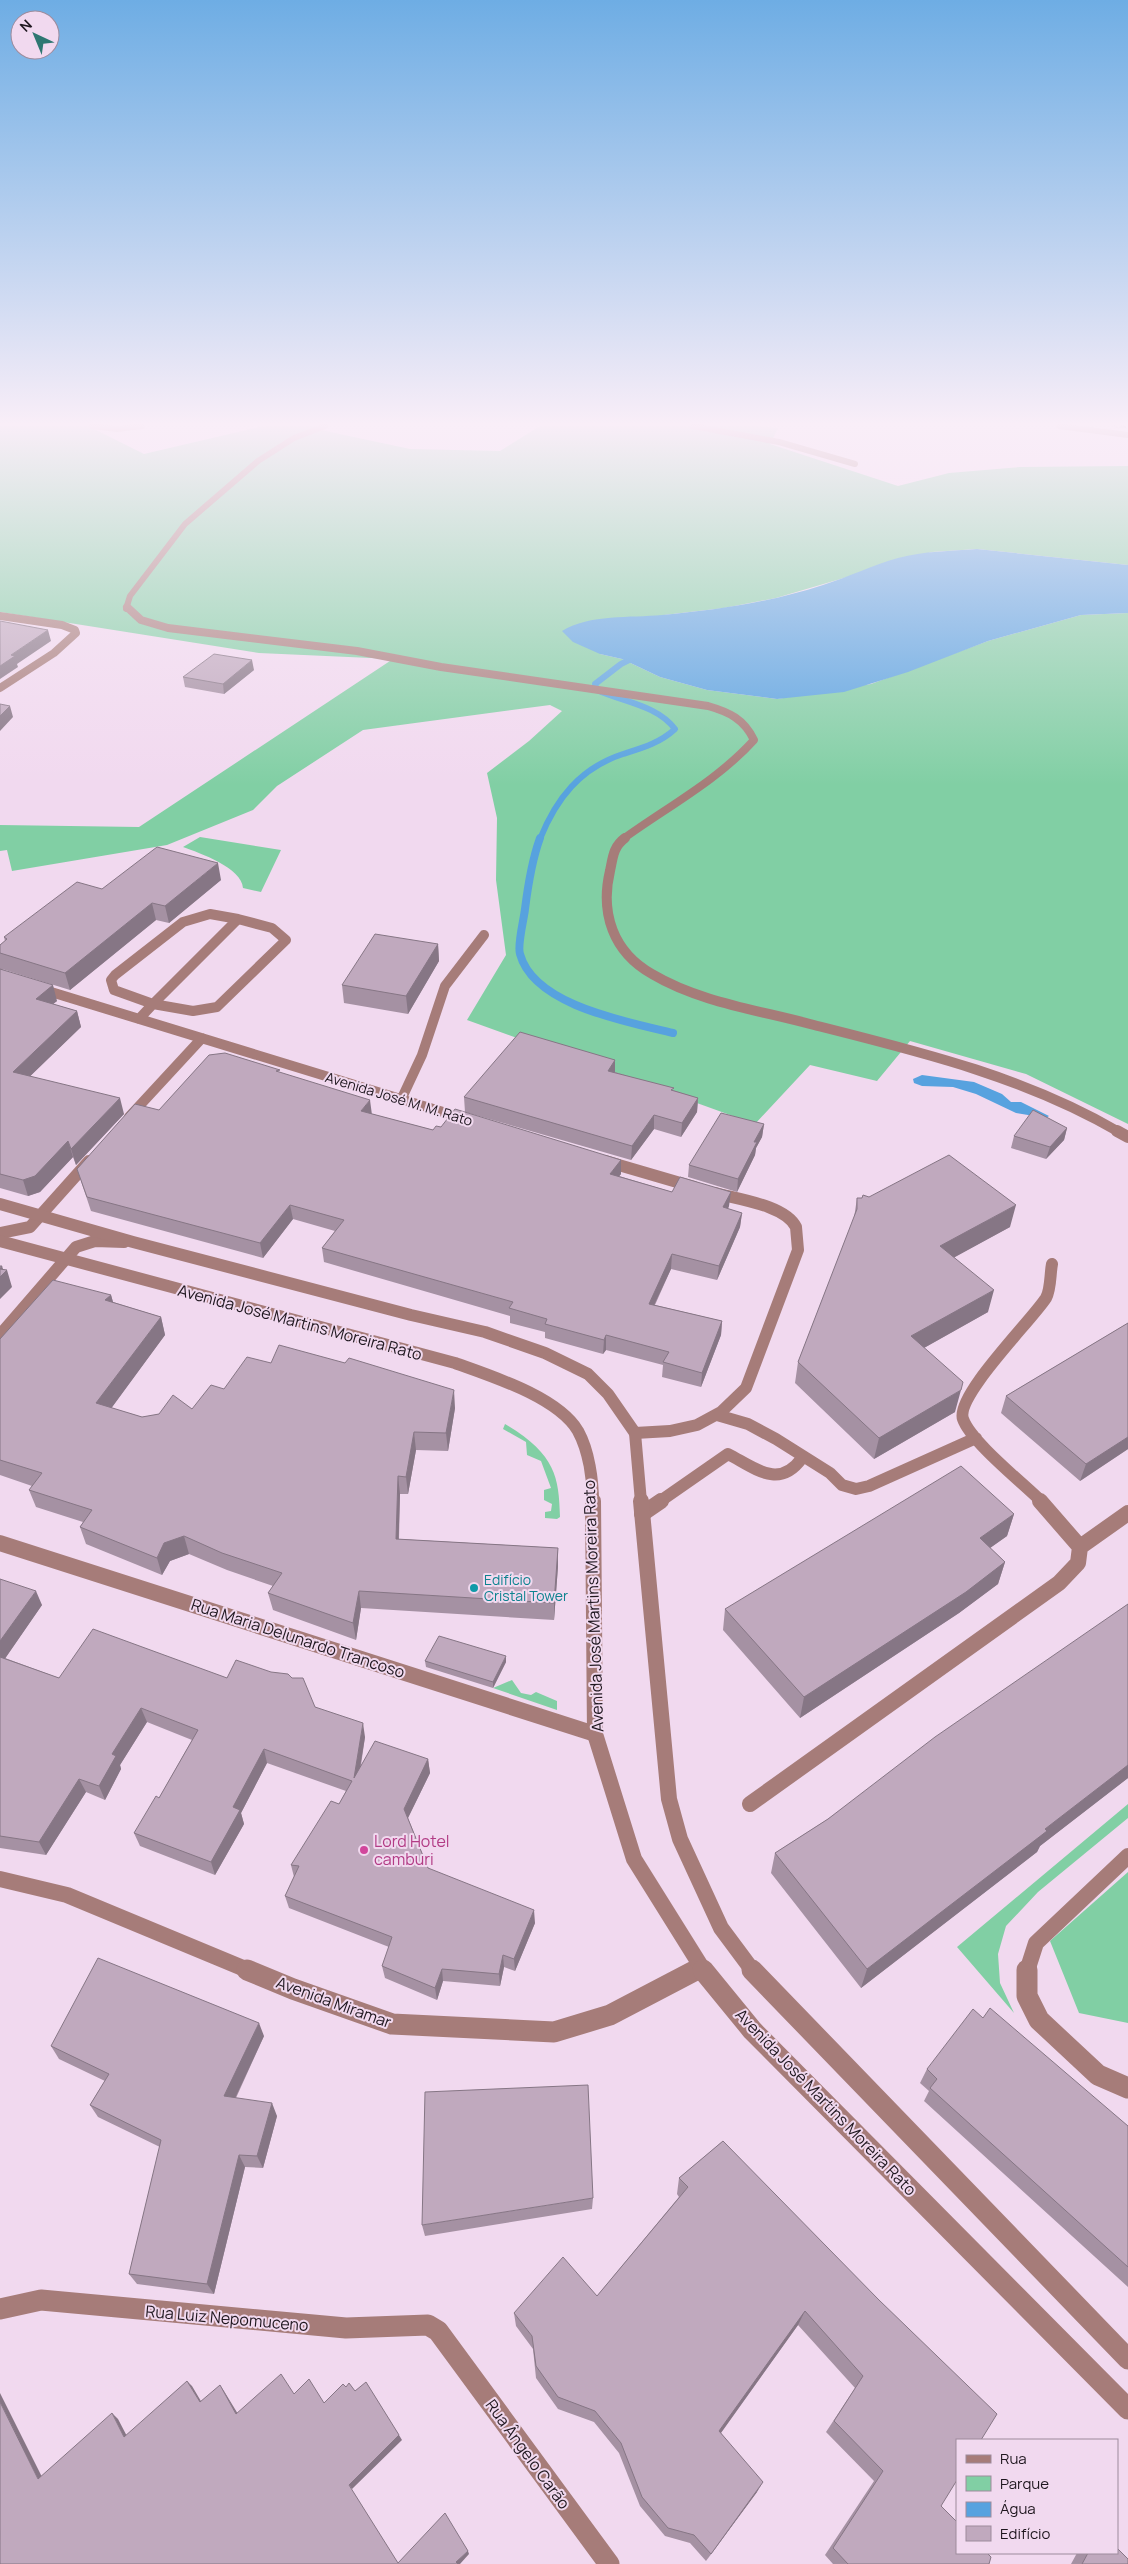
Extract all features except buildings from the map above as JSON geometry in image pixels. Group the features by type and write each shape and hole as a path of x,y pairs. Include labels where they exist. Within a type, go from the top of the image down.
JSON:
{"street":[{"path":"168,546 130,596 126,610 141,620 168,628 357,651 441,667 549,681 708,706 726,711 748,725 754,740 742,756 656,815 616,847 606,883 606,917 620,950 637,965 662,980 718,1000 1021,1083 1108,1124 1128,1137"},
{"path":"0,616 71,628 76,633 75,637 0,688"},
{"path":"210,914 238,919 272,928 286,940 217,1007 205,1012 190,1012 154,1004 114,990 111,980 183,922 210,914"},
{"path":"139,1019 238,919"},
{"path":"401,1100 422,1055 445,986 484,935"},
{"name":"Avenida José M. M. Rato","path":"28,985 477,1122"},
{"path":"121,1126 202,1038"},
{"path":"0,1233 30,1227 94,1155"},
{"path":"591,1156 780,1213 793,1221 799,1235 798,1250 746,1388 728,1407 706,1423 677,1431 635,1433"},
{"path":"0,1204 133,1242 411,1315 485,1332 545,1352 588,1374 608,1394 635,1433 654,1654 670,1799 680,1839 721,1928 754,1972 1128,2359"},
{"name":"Avenida José Martins Moreira Rato","path":"0,1240 455,1363 512,1384 556,1409 577,1430 585,1449 593,1490 596,1734 634,1859 702,1967 752,2030 1128,2408"},
{"path":"0,1335 76,1247 95,1241 133,1242"},
{"path":"750,1804 1059,1582 1078,1563 1080,1547 1065,1525 976,1438 963,1420 965,1404 974,1387 1047,1296 1052,1264"},
{"path":"717,1415 748,1424 830,1473 842,1485 856,1489 869,1486 976,1438"},
{"path":"642,1514 728,1454 775,1476 786,1476 796,1470 802,1458"},
{"path":"1080,1547 1128,1513"},
{"name":"Rua Maria Delunardo Trancoso","path":"0,1543 596,1734"},
{"path":"1128,1856 1036,1943 1027,1967 1027,1996 1039,2020 1098,2075 1128,2088"},
{"name":"Avenida Miramar","path":"0,1879 67,1895 293,1989 392,2024 554,2032 610,2014 702,1967"},
{"name":"Rua Luiz Nepomuceno","path":"0,2309 41,2300 346,2328 428,2325 438,2331 447,2343"},
{"name":"Rua Ângelo Carão","path":"447,2343 609,2564"}],"green space":[{"path":"0,546 1128,546 1128,565 977,549 932,552 776,598 724,608 664,615 600,654 622,659 660,677 707,690 777,699 871,684 988,641 1081,615 1128,613 1128,1124 1026,1074 910,1041 877,1081 810,1065 755,1124 467,1020 506,955 496,880 497,818 487,773 529,741 562,711 550,705 363,730 277,786 253,810 167,845 12,871 7,850 0,851 0,825 139,827 393,659 259,653 0,612"},
{"path":"200,837 281,850 261,892 243,888 236,874 228,868 209,857 183,847"},
{"path":"505,1424 535,1445 551,1466 558,1489 560,1517 557,1519 545,1518 545,1512 551,1511 552,1504 544,1500 544,1490 551,1488 541,1461 527,1455 526,1442 503,1429"},
{"path":"512,1680 521,1693 531,1695 536,1692 557,1701 557,1710 493,1688"},
{"path":"1128,1804 1128,1818 1038,1892 1006,1926 998,1954 1000,1983 1014,2013 957,1947"},
{"path":"1128,1872 1128,2023 1079,2013 1050,1941"}],"water":[{"path":"977,549 1128,565 1128,613 1081,615 988,641 908,672 844,692 777,699 707,690 660,677 622,659 600,654 573,642 562,631 598,619 683,613 764,601 823,585 898,558 928,553"},
{"path":"922,1075 974,1082 1002,1094 1011,1102 1021,1102 1049,1116 1046,1118 1016,1113 976,1094 953,1087 922,1086 914,1083 913,1079"}],"waterway":[{"path":"596,687 595,684 621,664 637,656"},
{"path":"540,839 546,824 562,798 582,776 608,760 663,738 675,729 659,714 597,690"},
{"path":"540,838 531,873 519,945 520,954 529,972 544,987 563,999 585,1009 673,1033"}],"place":[{"name":"Edifício Cristal Tower","path":"474,1588"},
{"name":"Lord Hotel camburi","path":"364,1850"}]}
